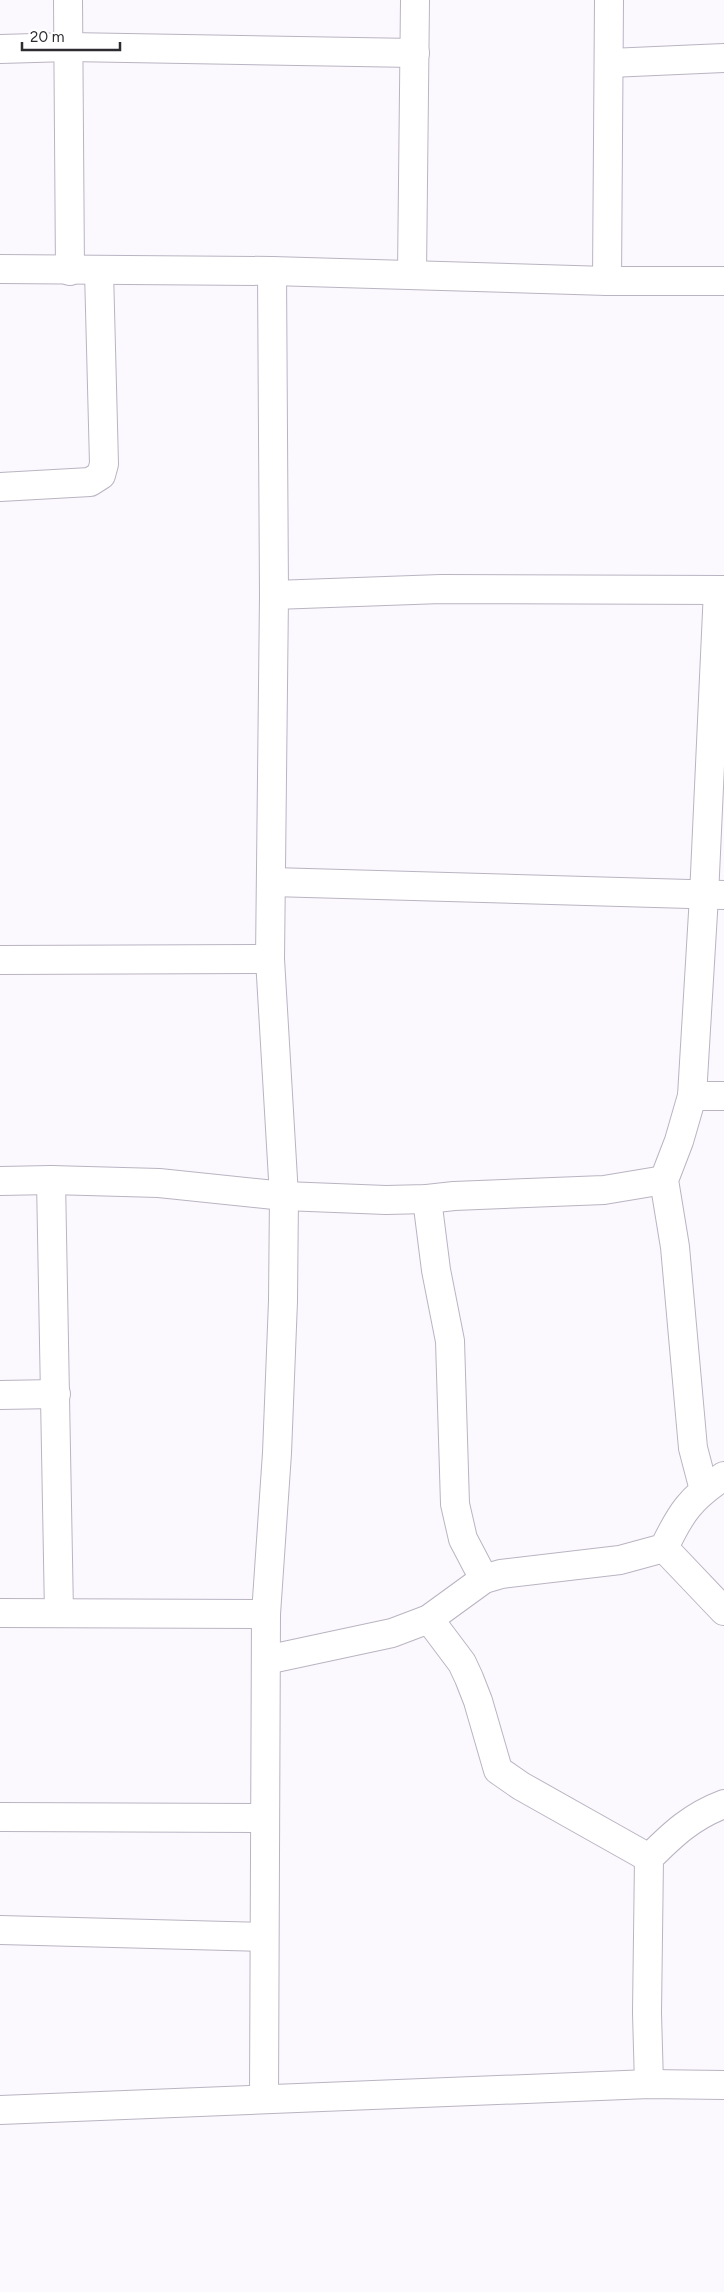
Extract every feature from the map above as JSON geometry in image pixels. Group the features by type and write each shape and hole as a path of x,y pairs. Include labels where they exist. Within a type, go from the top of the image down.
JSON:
{"street":[{"path":"68,0 70,271"},
{"path":"412,274 415,0"},
{"path":"607,281 609,0"},
{"path":"0,49 69,47 414,53"},
{"path":"610,62 724,58"},
{"path":"0,269 272,271 607,281 724,281"},
{"path":"0,487 90,482 101,475 104,464 99,271"},
{"path":"264,2099 266,1614 277,1453 283,1301 284,1196 270,959 274,595 272,271"},
{"path":"266,1660 392,1633 429,1619 484,1579 501,1574 620,1560 664,1548 685,1509 714,1483 693,1448 675,1247 664,1180 679,1141 692,1096 714,896 721,590 441,589 274,595"},
{"path":"272,882 714,896"},
{"path":"0,960 270,959"},
{"path":"692,1096 724,1096"},
{"path":"0,1181 51,1180 158,1184 284,1196 427,1199 454,1196 604,1190 664,1180"},
{"path":"51,1180 59,1613"},
{"path":"427,1199 436,1270 450,1341 455,1504 463,1539 484,1579"},
{"path":"0,1395 56,1394"},
{"path":"664,1548 724,1611"},
{"path":"0,1613 266,1614"},
{"path":"429,1619 449,1645 469,1678 478,1701 498,1770 521,1786 648,1858"},
{"path":"649,2084 647,2014 648,1858 678,1829 709,1810 724,1804"},
{"path":"0,1817 265,1818"},
{"path":"0,1930 264,1937"},
{"path":"0,2110 649,2084 724,2085"}]}
